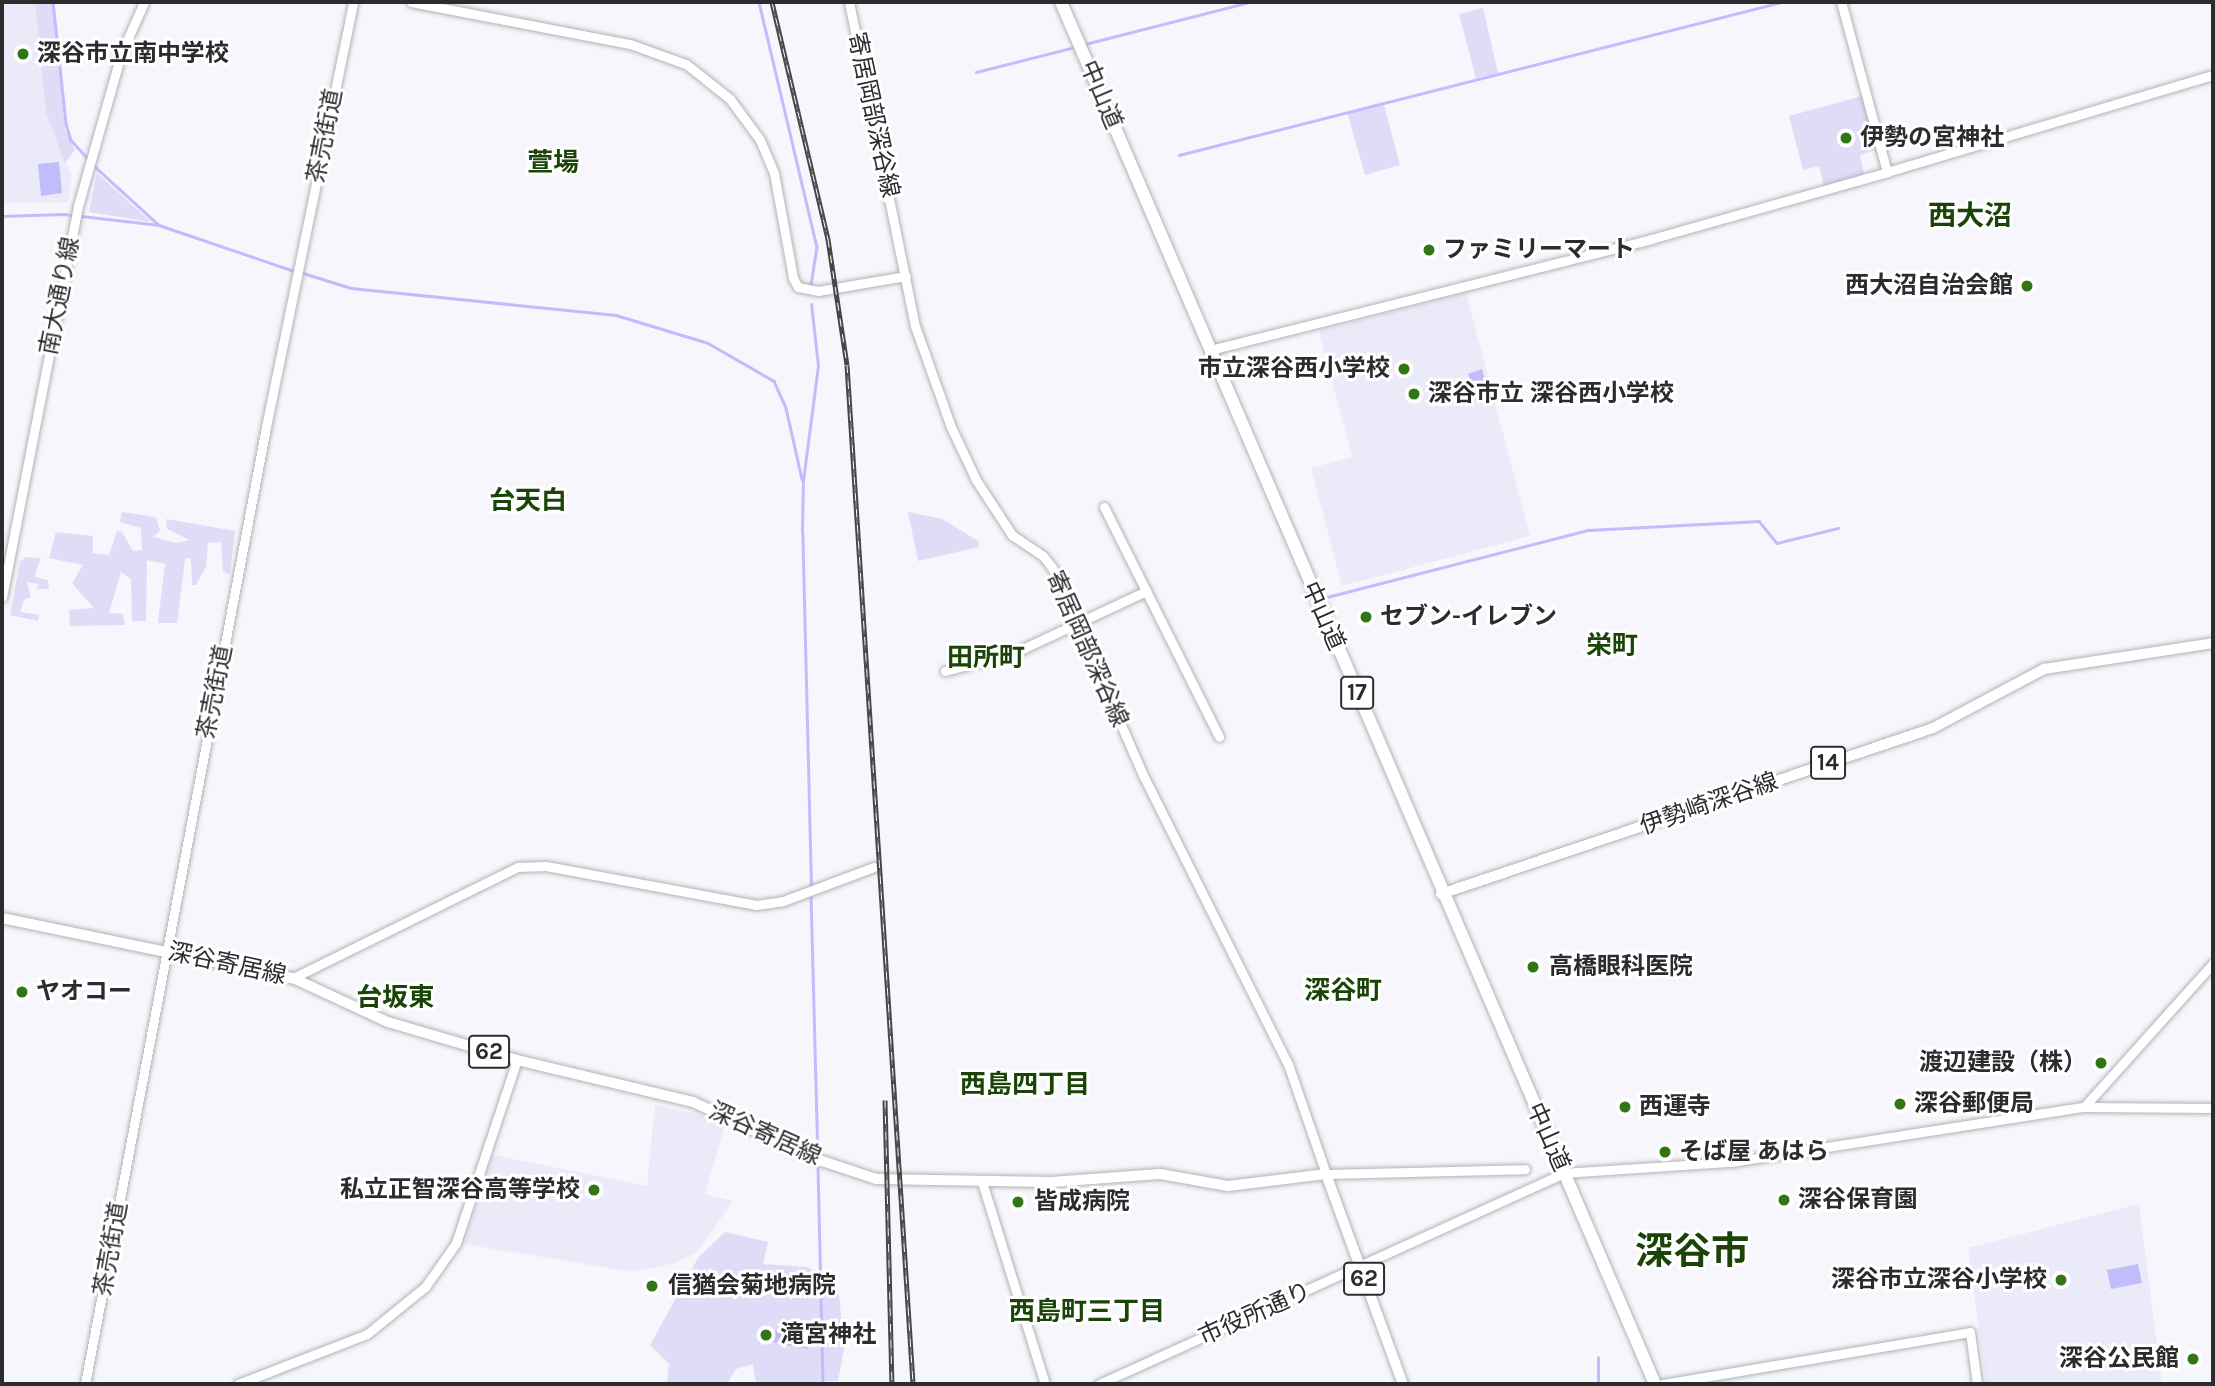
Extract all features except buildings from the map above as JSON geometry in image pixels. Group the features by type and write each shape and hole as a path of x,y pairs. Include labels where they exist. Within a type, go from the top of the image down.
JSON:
{"highway":[{"name":"中山道","path":"1060,2 1441,894 1654,1384"}],"main road":[{"name":"伊勢崎深谷線","path":"1441,894 1933,728 2044,669 2213,643"},
{"name":"深谷寄居線","path":"2,918 293,978 388,1022 517,1060 693,1102 810,1157 881,1180 982,1182 1160,1174 1228,1186 1326,1174"},
{"name":"62","path":"1326,1174 1403,1384"}],"street":[{"name":"南大通り線","path":"2,597 78,206 121,54 144,2"},
{"name":"茶売街道","path":"85,1384 166,951 353,2"},
{"path":"411,2 630,44 686,64 730,99 760,140 774,173 793,278 799,287 818,291 906,276"},
{"name":"寄居岡部深谷線","path":"849,2 906,276 930,370 976,480 1012,535 1048,562 1079,625 1143,775 1288,1064 1326,1174"},
{"path":"1841,2 1887,172"},
{"path":"1210,350 1651,239 2213,75"},
{"path":"1104,507 1219,737"},
{"path":"945,670 1016,652 1079,625 1146,591"},
{"path":"293,978 517,867 546,866 739,905 771,903 874,867"},
{"path":"2084,1107 2213,963"},
{"path":"238,1384 367,1334 425,1286 456,1243 517,1060"},
{"path":"1564,1173 1731,1162 2084,1107 2213,1108"},
{"path":"1326,1174 1524,1169"},
{"name":"市役所通り","path":"1099,1384 1564,1173"},
{"path":"982,1182 991,1224 1045,1384"},
{"path":"1663,1384 1970,1332 1977,1384"}],"shaded area":[{"name":"深谷市立南中学校","path":"2,2 40,2 57,139 72,177 68,202 2,203"},
{"path":"35,2 52,2 65,130 75,150 65,163 46,112"},
{"path":"1483,8 1498,73 1476,78 1459,14"},
{"path":"1866,95 1881,148 1860,155 1865,179 1825,190 1819,166 1803,170 1789,116"},
{"path":"1383,102 1400,165 1365,175 1347,112"},
{"path":"59,162 62,193 41,196 38,164"},
{"path":"97,173 151,222 89,212"},
{"name":"深谷市立 深谷西小学校","path":"1466,293 1530,536 1342,586 1311,468 1352,457 1319,331"},
{"path":"1482,369 1490,399 1476,403 1468,374"},
{"path":"122,512 156,517 160,531 153,537 176,543 189,540 167,529 166,519 235,531 230,574 223,572 221,542 208,543 206,567 196,585 192,585 191,558 185,559 177,623 158,623 165,564 147,560 146,621 132,621 131,579 121,572 109,613 123,614 125,625 70,626 69,610 94,608 72,583 83,565 49,558 56,532 93,536 93,553 109,555 117,531 122,532 133,551 142,550 141,528 120,522"},
{"path":"908,512 942,519 978,541 979,547 918,561"},
{"path":"26,557 41,558 34,577 48,580 49,589 36,589 39,584 27,582 31,597 24,600 20,612 39,615 38,621 10,615 20,562"},
{"name":"私立正智深谷高等学校","path":"655,1105 726,1121 705,1194 733,1201 698,1251 676,1263 632,1272 464,1244 493,1155 647,1186"},
{"name":"深谷市立深谷小学校","path":"2139,1204 2162,1384 1986,1384 1968,1248"},
{"path":"725,1232 768,1242 763,1264 806,1267 832,1277 839,1295 844,1349 838,1381 756,1384 753,1364 736,1369 727,1384 667,1384 669,1364 650,1345 698,1258"},
{"path":"2138,1264 2142,1283 2111,1289 2107,1270"},
{"path":"802,1321 808,1327 808,1349 766,1341 766,1334"}],"waterway":[{"path":"53,2 66,124 71,140 88,159"},
{"path":"759,2 817,247 811,285"},
{"path":"1085,44 1250,2"},
{"path":"1179,155 1782,2"},
{"path":"976,72 1075,47"},
{"path":"92,164 159,225"},
{"path":"2,216 64,214 159,225 294,271"},
{"path":"300,272 351,288 616,315 708,343 774,381 786,408 802,479"},
{"path":"811,304 818,366 803,481 802,532 811,888"},
{"path":"1323,598 1588,530 1759,521 1777,543 1838,528"},
{"path":"811,894 818,1157"},
{"path":"818,1164 823,1384"},
{"path":"1598,1358 1598,1384"}],"railway":[{"path":"772,2 828,239 847,365 913,1384"},
{"path":"885,1100 892,1384"}],"place":[{"name":"深谷市立南中学校","path":"23,54"},
{"name":"伊勢の宮神社","path":"1846,138"},
{"name":"ファミリーマート","path":"1429,250"},
{"name":"西大沼自治会館","path":"2027,286"},
{"name":"市立深谷西小学校","path":"1404,369"},
{"name":"深谷市立 深谷西小学校","path":"1414,394"},
{"name":"セブン-イレブン","path":"1366,617"},
{"name":"高橋眼科医院","path":"1533,967"},
{"name":"ヤオコー","path":"22,992"},
{"name":"渡辺建設（株）","path":"2101,1063"},
{"name":"深谷郵便局","path":"1900,1104"},
{"name":"西運寺","path":"1625,1107"},
{"name":"そば屋 あはら","path":"1665,1152"},
{"name":"私立正智深谷高等学校","path":"594,1190"},
{"name":"深谷保育園","path":"1784,1200"},
{"name":"皆成病院","path":"1018,1202"},
{"name":"深谷市立深谷小学校","path":"2061,1280"},
{"name":"信猶会菊地病院","path":"652,1286"},
{"name":"滝宮神社","path":"766,1335"},
{"name":"深谷公民館","path":"2193,1359"}],"district":[{"name":"萱場","path":"553,163"},
{"name":"西大沼","path":"1970,216"},
{"name":"台天白","path":"528,501"},
{"name":"栄町","path":"1612,646"},
{"name":"田所町","path":"986,658"},
{"name":"深谷町","path":"1343,991"},
{"name":"台坂東","path":"395,998"},
{"name":"西島四丁目","path":"1025,1085"},
{"name":"深谷市","path":"1692,1252"},
{"name":"西島町三丁目","path":"1087,1312"}]}
